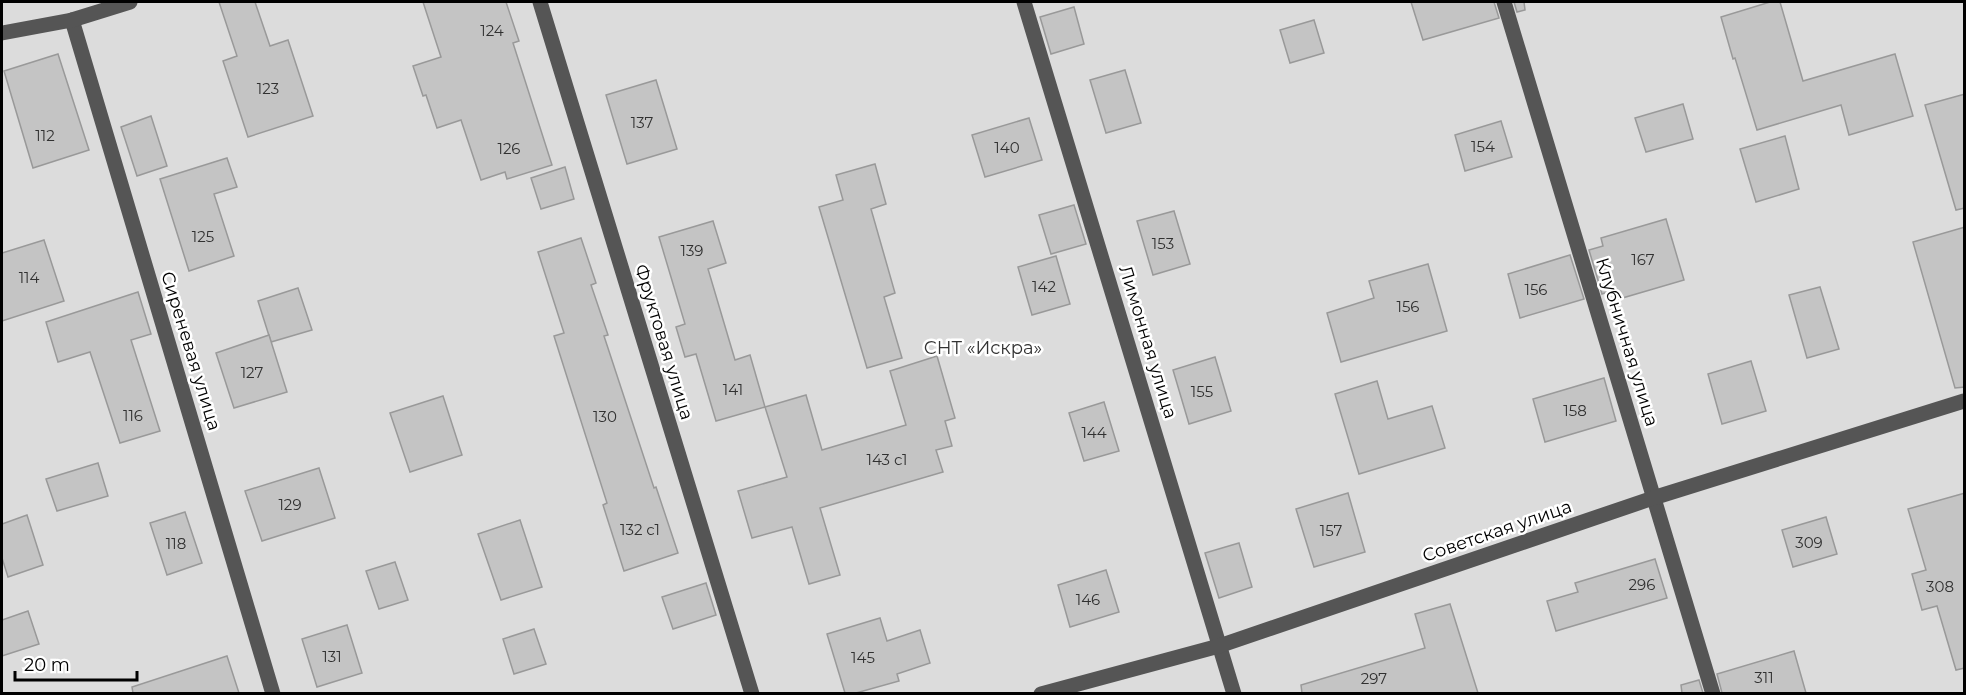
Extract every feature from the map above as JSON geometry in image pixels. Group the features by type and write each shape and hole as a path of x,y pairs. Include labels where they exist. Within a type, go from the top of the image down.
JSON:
{"street":[{"path":"2,33 72,20 130,2"},
{"name":"Фруктовая улица","path":"540,2 752,693"},
{"name":"Лимонная улица","path":"1024,2 1234,693"},
{"name":"Клубничная улица","path":"1504,2 1713,693"},
{"name":"Сиреневая улица","path":"72,20 273,693"},
{"name":"Советская улица","path":"1041,693 1219,646 1653,498 1965,401"}],"green space":[{"name":"СНТ «Искра»","path":"2,2 1964,2 1964,693 2,693"}],"building":[{"path":"219,2 255,2 270,46 288,40 313,116 248,137 223,61 237,56"},
{"path":"423,2 506,2 519,41 513,43 552,165 507,179 505,172 481,180 461,120 437,128 413,66 441,57"},
{"path":"1411,2 1494,2 1499,18 1423,40"},
{"path":"1514,2 1524,2 1525,10 1517,12"},
{"path":"1770,2 1780,2 1803,81 1895,54 1913,116 1849,135 1841,105 1757,130 1721,17"},
{"path":"1074,7 1084,44 1051,54 1040,17"},
{"path":"1314,20 1324,53 1290,63 1280,30"},
{"path":"58,54 89,150 33,168 4,71"},
{"path":"1125,70 1141,123 1106,133 1090,80"},
{"path":"656,80 677,149 627,164 606,95"},
{"path":"1965,94 1965,208 1956,210 1925,105"},
{"path":"1683,104 1693,139 1646,152 1635,118"},
{"path":"151,116 167,166 137,176 121,127"},
{"path":"1029,118 1042,160 985,177 972,135"},
{"path":"1501,121 1512,157 1465,171 1455,135"},
{"path":"1785,136 1799,189 1756,202 1740,149"},
{"path":"227,158 237,187 214,194 234,256 189,271 160,179"},
{"path":"875,164 886,204 871,209 895,293 884,297 902,358 867,368 819,207 843,200 836,175"},
{"path":"565,167 574,199 541,209 531,178"},
{"path":"1074,205 1086,244 1051,254 1039,215"},
{"path":"1174,211 1190,264 1153,275 1137,221"},
{"path":"1666,219 1684,280 1619,299 1616,289 1602,294 1589,250 1603,246 1601,238"},
{"path":"713,221 726,263 708,269 735,360 750,355 765,407 716,421 696,354 685,357 676,327 685,324 659,237"},
{"path":"1965,227 1965,387 1955,388 1913,242"},
{"path":"581,238 596,283 591,285 608,335 604,336 678,553 624,571 603,505 607,503 554,336 564,333 538,252"},
{"path":"44,240 64,301 2,321 2,253"},
{"path":"1570,255 1584,299 1520,318 1508,274"},
{"path":"1056,256 1070,304 1032,315 1018,267"},
{"path":"1428,264 1447,331 1341,362 1327,313 1374,298 1369,281"},
{"path":"1820,287 1839,349 1807,358 1789,295"},
{"path":"298,288 312,330 271,342 258,301"},
{"path":"138,292 151,334 131,340 160,431 120,443 90,352 58,362 46,322"},
{"path":"269,335 287,392 234,408 216,353"},
{"path":"937,356 955,418 945,421 952,446 936,450 943,472 820,508 840,575 809,584 792,527 752,538 738,491 787,477 765,407 806,395 822,450 906,425 890,371"},
{"path":"1215,357 1231,411 1189,424 1173,370"},
{"path":"1751,361 1766,411 1722,424 1708,374"},
{"path":"1604,378 1616,421 1545,442 1533,399"},
{"path":"1377,381 1388,419 1432,406 1445,448 1359,474 1335,394"},
{"path":"443,396 462,455 410,472 390,413"},
{"path":"1104,402 1119,451 1084,461 1069,413"},
{"path":"98,463 108,496 57,511 46,479"},
{"path":"319,468 335,518 262,541 245,491"},
{"path":"1348,493 1365,552 1314,567 1296,509"},
{"path":"1965,493 1965,668 1956,670 1937,606 1922,610 1912,574 1926,570 1908,509"},
{"path":"185,512 202,563 167,575 150,523"},
{"path":"27,515 43,565 8,577 2,558 2,524"},
{"path":"1826,517 1837,554 1793,567 1782,530"},
{"path":"520,520 542,587 501,600 478,534"},
{"path":"1239,543 1252,587 1219,598 1205,553"},
{"path":"1655,559 1667,598 1556,631 1547,601 1578,592 1575,583"},
{"path":"395,562 408,600 379,609 366,571"},
{"path":"1106,570 1119,612 1070,627 1058,585"},
{"path":"706,583 716,615 673,629 662,597"},
{"path":"1450,604 1478,693 1302,693 1301,685 1425,648 1415,614"},
{"path":"28,611 39,644 2,656 2,620"},
{"path":"880,618 887,641 920,630 930,663 897,674 899,681 856,693 845,693 827,634"},
{"path":"347,625 362,673 317,687 302,639"},
{"path":"534,629 546,664 514,674 503,639"},
{"path":"1794,651 1806,693 1722,693 1717,674"},
{"path":"227,656 239,693 133,693 132,687"},
{"path":"1699,680 1703,693 1682,693 1681,685"}]}
